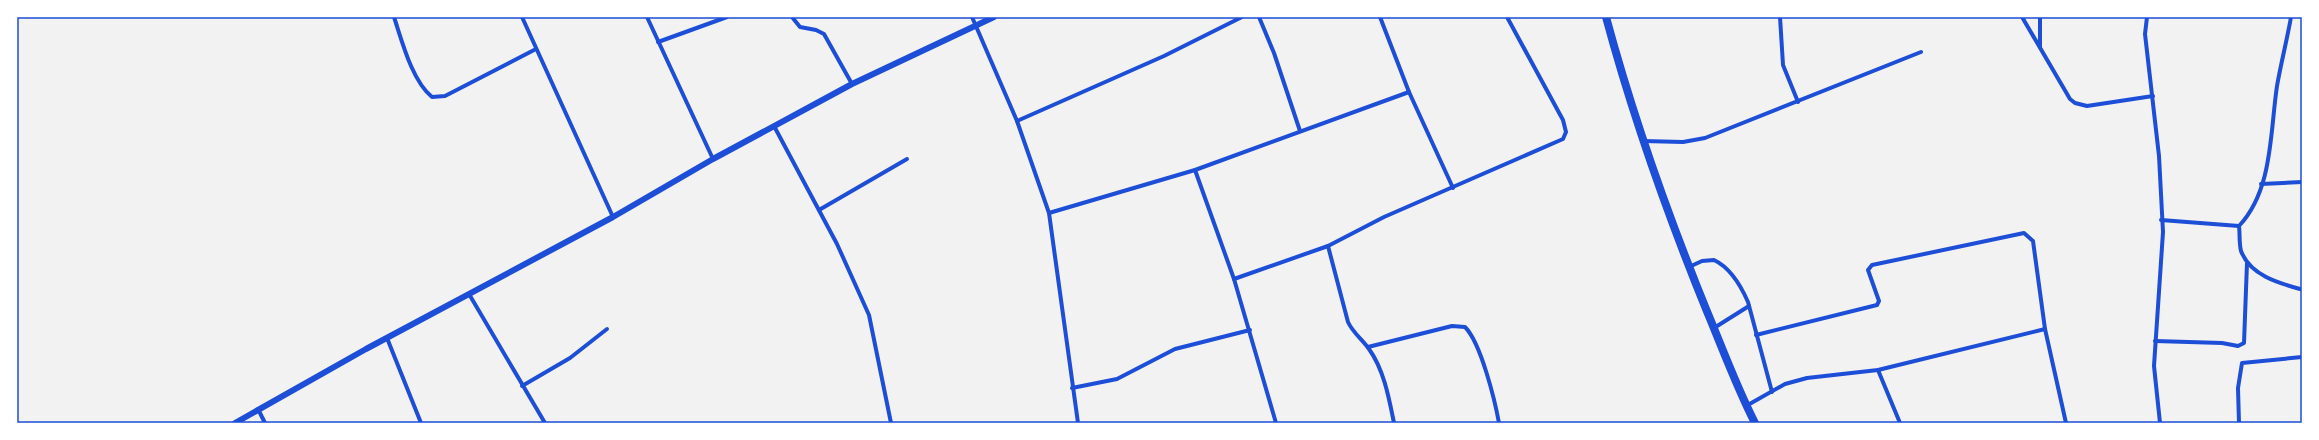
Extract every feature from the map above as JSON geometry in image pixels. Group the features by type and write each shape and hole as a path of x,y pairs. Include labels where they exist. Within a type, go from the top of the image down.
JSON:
{"highway":[{"path":"1606,17 1635,120 1644,141 1661,197 1746,406 1755,423"}],"street":[{"path":"394,17 408,58 426,92 432,97 445,96 536,50"},
{"path":"522,17 613,218"},
{"path":"647,17 713,159"},
{"path":"658,42 727,17"},
{"path":"792,17 800,27 816,30 824,34 852,84"},
{"path":"972,17 1017,121 1049,213 1078,423"},
{"path":"235,423 387,338 613,218 713,159 852,84 994,17"},
{"path":"1017,121 1164,56 1242,17"},
{"path":"1259,17 1274,53 1300,131"},
{"path":"1380,17 1409,92 1453,188"},
{"path":"1234,279 1328,246 1384,217 1557,143 1563,139 1566,132 1563,120 1507,17"},
{"path":"1780,17 1783,65 1798,102"},
{"path":"2022,17 2070,99 2075,103 2087,106 2153,96"},
{"path":"2040,17 2040,47"},
{"path":"2147,17 2145,34 2159,156 2161,220 2163,232 2154,366 2160,423"},
{"path":"2156,341 2222,343 2241,346 2245,341 2247,263 2241,250 2239,226 2251,211 2261,184 2269,154 2277,86 2291,17"},
{"path":"1644,141 1696,141 1798,102 1921,52"},
{"path":"1049,213 1195,170 1409,92"},
{"path":"774,126 819,210 869,315 891,423"},
{"path":"819,210 907,159"},
{"path":"1195,170 1234,279 1276,423"},
{"path":"2261,184 2302,182"},
{"path":"2161,220 2239,226"},
{"path":"1756,335 1877,305 1879,300 1868,270 1872,265 2024,233 2033,241 2045,329 2066,423"},
{"path":"1328,246 1348,322 1356,336 1368,347 1382,378 1394,423"},
{"path":"1689,267 1708,260 1718,262 1731,273 1742,288 1749,306 1772,392"},
{"path":"2247,263 2273,282 2300,289"},
{"path":"469,294 544,423"},
{"path":"1714,328 1749,306"},
{"path":"1368,347 1452,326 1465,327 1474,339 1490,388 1499,423"},
{"path":"522,386 570,358 607,329"},
{"path":"1746,406 1785,384 1808,378 1878,370 2045,329"},
{"path":"1072,388 1117,379 1175,349 1250,330"},
{"path":"387,338 421,423"},
{"path":"2239,423 2238,388 2242,363 2302,357"},
{"path":"1878,370 1900,423"},
{"path":"258,409 265,423"}]}
